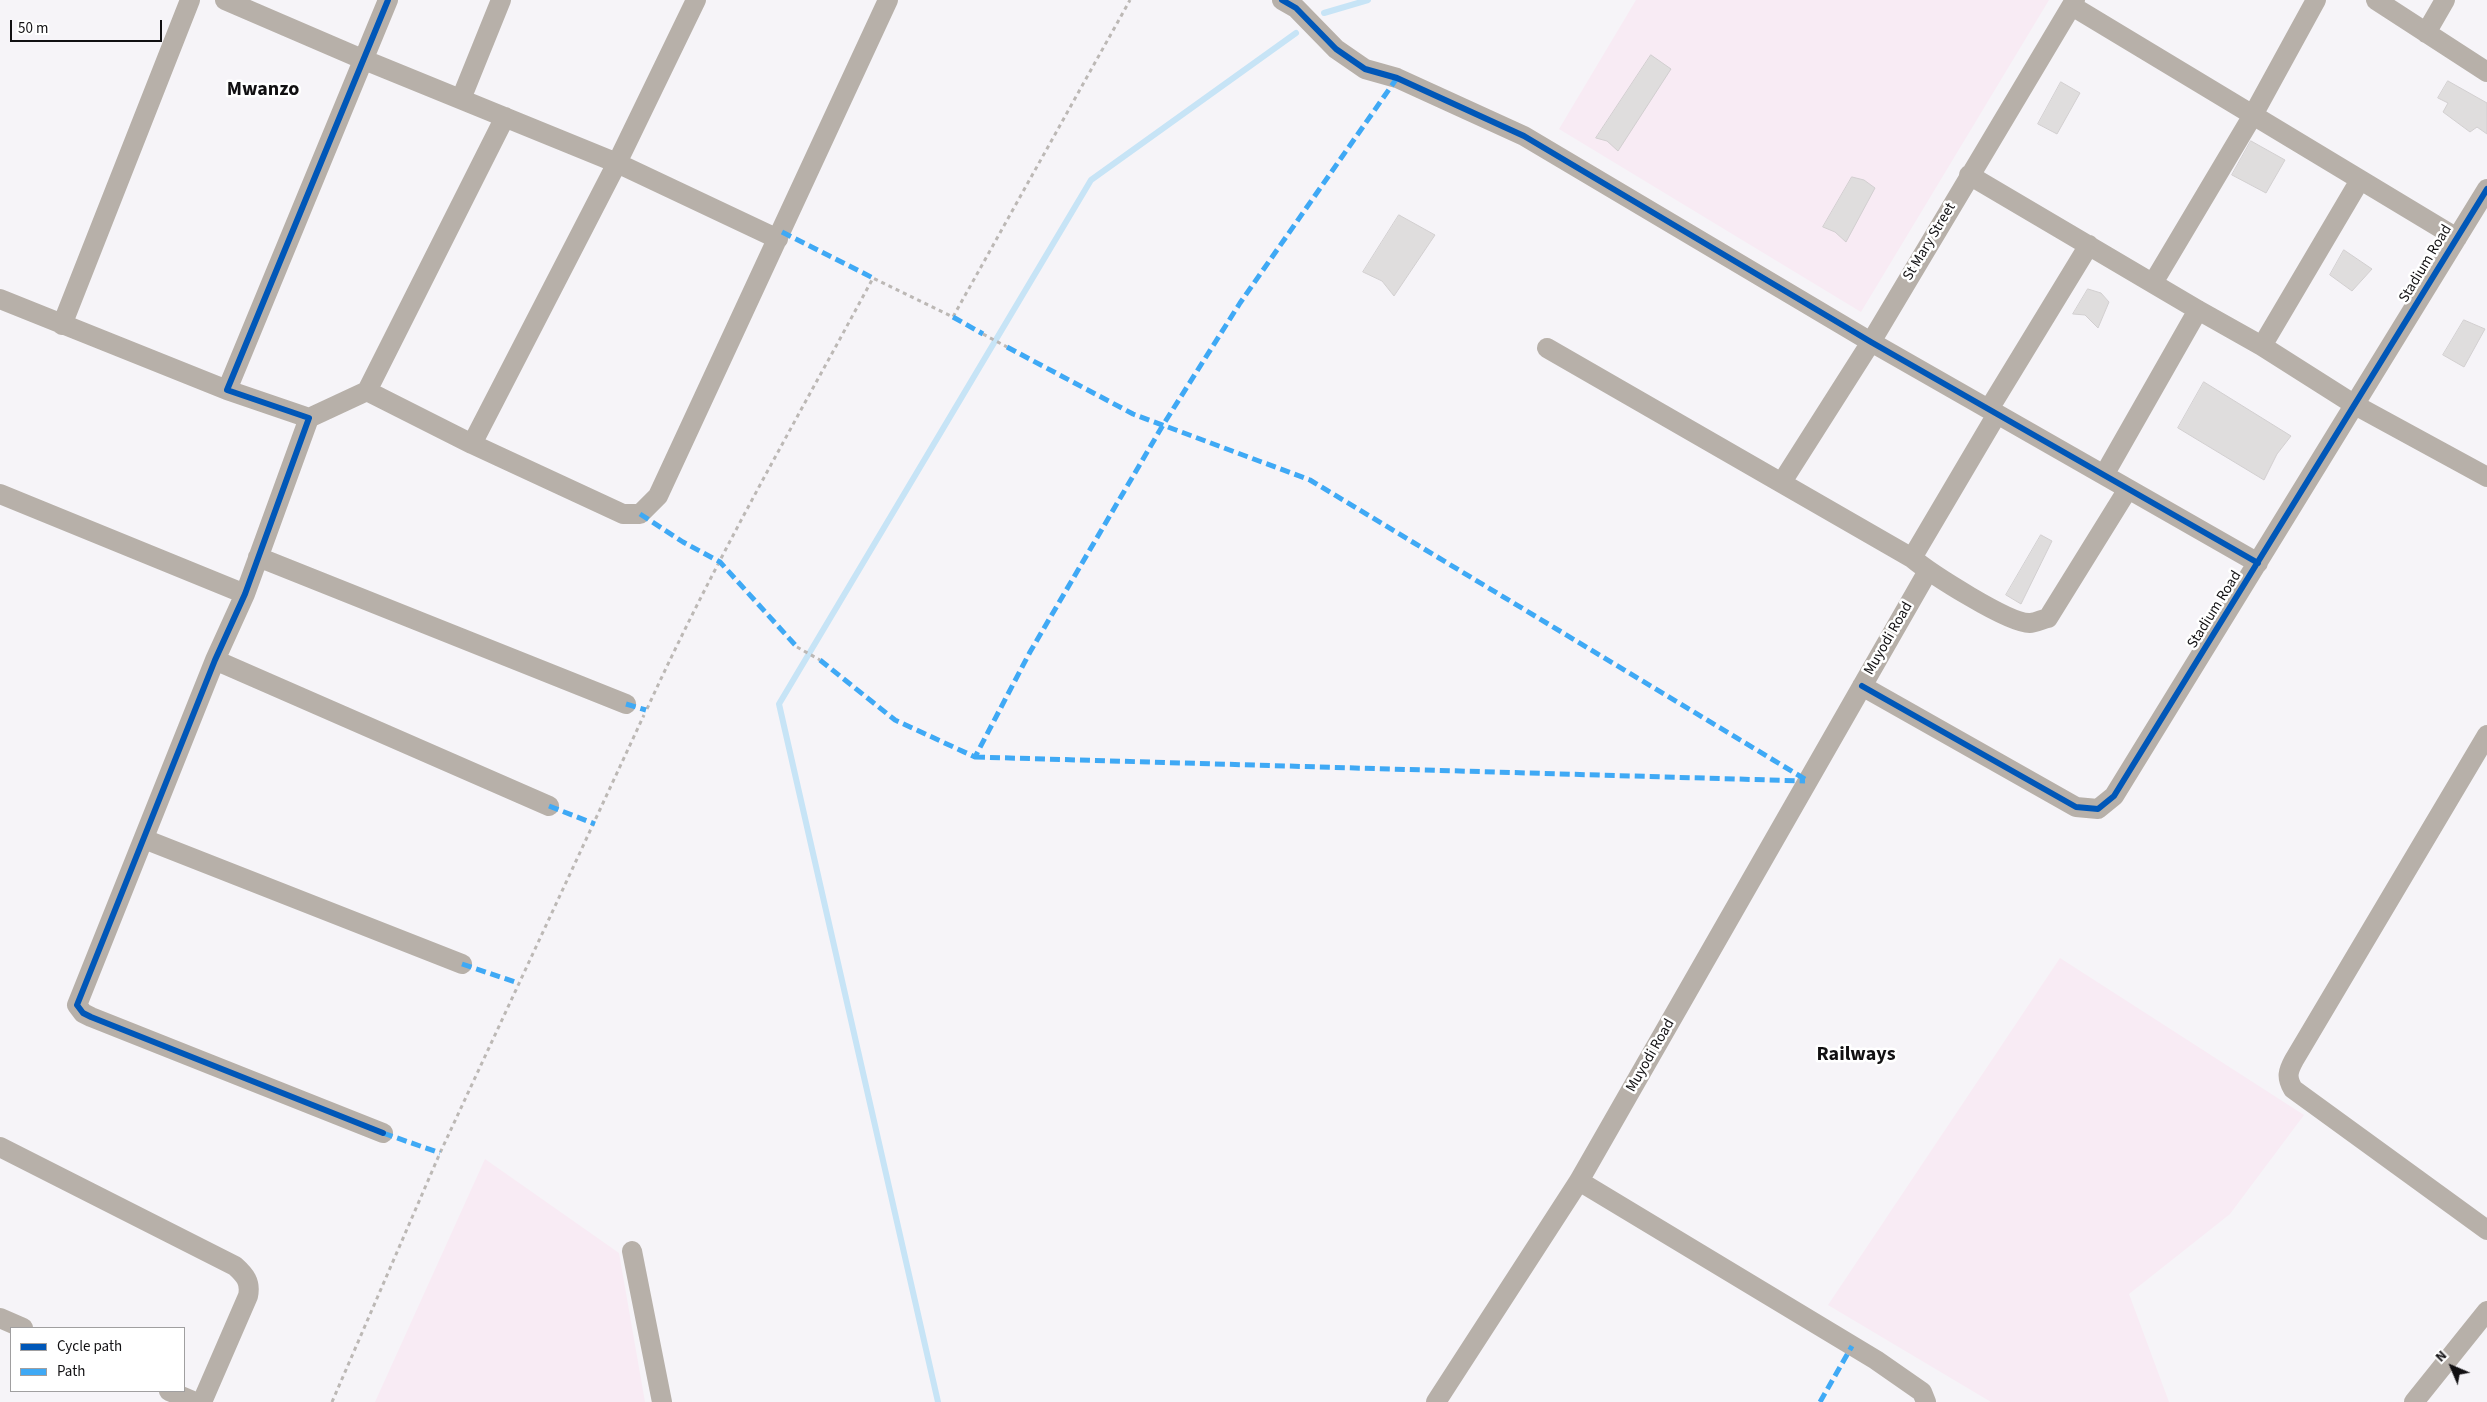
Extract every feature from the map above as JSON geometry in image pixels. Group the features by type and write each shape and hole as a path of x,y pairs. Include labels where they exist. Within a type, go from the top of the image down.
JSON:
{"street":[{"path":"62,325 190,0"},
{"path":"225,0 362,59 617,163 778,239"},
{"path":"227,390 362,59 388,0"},
{"path":"461,99 501,0"},
{"path":"472,444 617,163 696,0"},
{"path":"367,391 472,444 623,514 640,514 658,496 888,0"},
{"path":"1282,0 1296,8 1336,49 1365,68 1397,78 1524,136 1871,342 2258,563"},
{"path":"2153,283 2253,115 2316,0"},
{"path":"2376,0 2487,72"},
{"path":"2426,33 2445,0"},
{"path":"2073,3 2253,115 2457,238"},
{"name":"St Mary Street","path":"1782,482 1871,342 2073,3"},
{"path":"0,299 227,390 309,418 367,391 505,117"},
{"path":"1970,175 2262,346 2355,405 2487,477"},
{"path":"2262,346 2360,180"},
{"name":"Stadium Road","path":"1862,686 2076,807 2098,809 2114,796 2487,189"},
{"path":"1912,558 1993,411 2089,245"},
{"path":"2104,475 2198,310"},
{"path":"1547,348 1782,482 1912,558 1928,571 2010,618 2029,623 2048,618 2128,489"},
{"path":"309,418 244,594 215,660 77,1005 83,1013 383,1133"},
{"path":"0,494 244,594"},
{"path":"258,557 626,704"},
{"name":"Muyodi Road","path":"1436,1402 1579,1181 1928,571"},
{"path":"215,660 549,806"},
{"path":"2487,735 2288,1071 2288,1080 2293,1089 2487,1230"},
{"path":"144,839 462,964"},
{"path":"0,1147 235,1266 241,1271 248,1280 248,1296 202,1402"},
{"path":"1579,1181 1876,1360 1922,1392 1926,1402"},
{"path":"632,1251 662,1402"},
{"path":"2414,1402 2487,1311"},
{"path":"0,1318 21,1327"},
{"path":"171,1392 195,1402"}],"path":[{"path":"332,1402 440,1153 670,659 873,278 953,317 1130,0"},
{"path":"983,334 1007,347"},
{"path":"797,647 820,660"}],"shaded area":[{"path":"1636,0 2049,0 1861,312 1559,129"},
{"path":"2060,958 2304,1115 2230,1214 2129,1294 2169,1402 1991,1402 1828,1305"},
{"path":"485,1159 619,1253 645,1402 375,1402"}],"building":[{"path":"1651,55 1671,69 1618,151 1607,141 1596,138"},
{"path":"2448,81 2487,103 2487,134 2477,127 2470,132 2443,112 2448,103 2438,98"},
{"path":"2061,82 2080,93 2057,134 2038,124"},
{"path":"2251,141 2285,160 2266,193 2232,175"},
{"path":"1852,177 1864,180 1875,188 1846,242 1835,232 1823,227"},
{"path":"1399,215 1435,235 1394,296 1382,281 1363,272"},
{"path":"2344,250 2372,269 2352,291 2330,275"},
{"path":"2088,289 2101,293 2109,302 2098,328 2085,315 2073,314"},
{"path":"2464,320 2485,329 2464,367 2443,355"},
{"path":"2204,382 2291,436 2277,454 2264,480 2178,428"},
{"path":"2041,535 2052,541 2021,604 2006,595"}],"waterway":[{"path":"1324,13 1368,0"},
{"path":"938,1402 779,704 1091,180 1296,33"}],"marked path":[{"path":"820,660 895,720 975,757 1030,652 1163,425 1240,303 1397,78"},
{"path":"782,232 873,278"},
{"path":"953,317 983,334"},
{"path":"1007,347 1133,414 1310,480 1808,781"},
{"path":"640,514 683,542 720,562 797,647"},
{"path":"626,704 646,710"},
{"path":"975,757 1805,781"},
{"path":"549,806 595,824"},
{"path":"462,964 518,983"},
{"path":"383,1133 440,1153"},
{"path":"1820,1402 1852,1346"}],"cycle path":[{"path":"383,1133 91,1017 83,1013 77,1005 215,660 245,594 309,418 227,390 388,0"},
{"path":"1282,0 1296,8 1336,49 1365,69 1397,78 1524,136 1871,342 2258,563"},
{"path":"1862,686 2076,807 2098,809 2114,796 2487,189"}],"district":[{"name":"Mwanzo","path":"263,91"},
{"name":"Railways","path":"1856,1056"}]}
